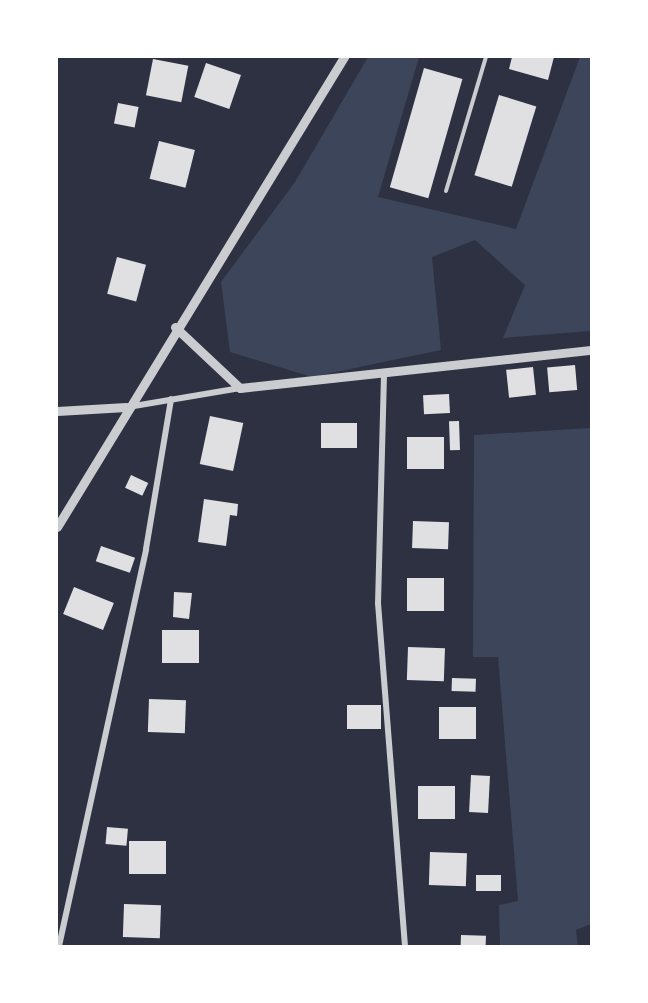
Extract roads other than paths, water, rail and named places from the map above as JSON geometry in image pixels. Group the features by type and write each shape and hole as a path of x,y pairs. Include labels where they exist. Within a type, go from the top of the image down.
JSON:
{"street":[{"path":"57,526 126,407 344,57"},
{"path":"175,327 240,388"},
{"path":"57,411 126,407 240,388 384,375 591,350"},
{"path":"384,375 378,603 405,946"},
{"path":"59,946 146,549 171,399"}],"lane":[{"path":"446,191 486,57"}]}
